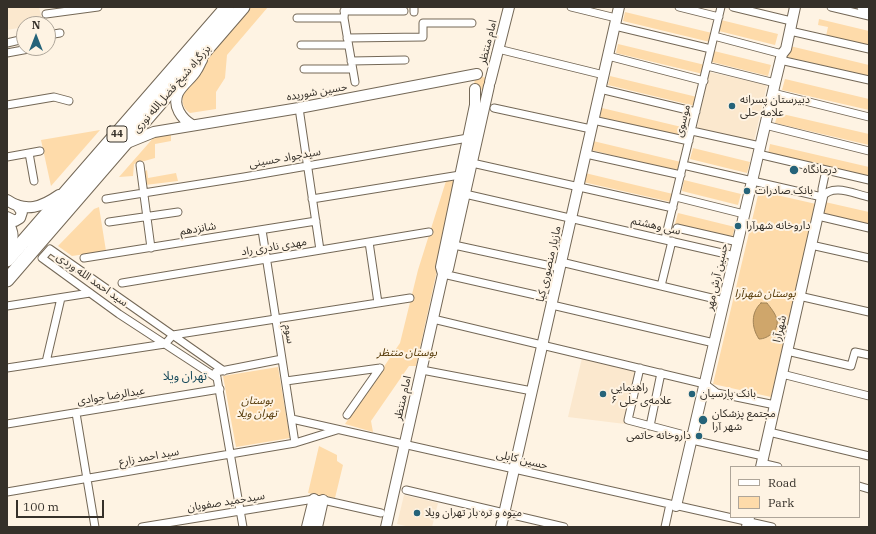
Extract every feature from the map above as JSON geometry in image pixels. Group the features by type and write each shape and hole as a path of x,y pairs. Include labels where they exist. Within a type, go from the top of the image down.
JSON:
{"highway":[{"name":"بزرگراه شیخ فضل‌الله نوری","path":"7,260 227,7"},
{"name":"بزرگراه شیخ فضل‌الله نوری","path":"7,280 243,7"}],"street":[{"path":"46,14 98,7"},
{"name":"امام منتظر","path":"443,274 448,269 472,163 485,79 502,7"},
{"name":"امام منتظر","path":"485,79 498,49 509,7"},
{"path":"571,7 615,22 711,49"},
{"name":"مازیار منصوری کیا","path":"501,527 619,7"},
{"path":"679,7 719,17"},
{"name":"موسوی","path":"661,286 673,208 721,7"},
{"path":"733,7 787,20"},
{"name":"حسین آرش مهر","path":"673,505 692,438 705,384 781,57 780,47 790,7"},
{"name":"حسین آرش مهر","path":"781,57 786,49 795,7"},
{"path":"831,7 869,16"},
{"path":"862,7 869,9"},
{"path":"297,18 344,12 404,11"},
{"path":"344,12 347,41 355,82"},
{"path":"301,45 423,37 423,23 472,24"},
{"path":"790,31 869,50"},
{"path":"56,33 60,32"},
{"path":"714,36 781,57 869,80"},
{"path":"192,125 185,122 181,117 176,102 178,93 196,71 208,48"},
{"path":"498,49 604,75"},
{"path":"608,56 704,81"},
{"path":"351,61 405,60"},
{"path":"707,66 869,117"},
{"path":"304,69 352,69"},
{"path":"474,88 481,92 485,91 485,79"},
{"name":"امام منتظر","path":"386,527 443,274 441,268 475,105 472,80 485,79"},
{"name":"حسین شوریده","path":"125,144 154,132 192,125 298,108 446,81 485,79"},
{"name":"حسین شوریده","path":"446,81 466,82 474,88"},
{"path":"600,89 696,112"},
{"path":"7,105 54,97 69,101"},
{"path":"298,108 320,250"},
{"path":"494,108 689,141"},
{"path":"765,125 869,151"},
{"path":"692,131 826,170 869,180"},
{"name":"سیدجواد حسینی","path":"106,199 468,138"},
{"path":"7,157 40,151"},
{"path":"30,153 34,181"},
{"path":"586,154 681,175"},
{"path":"472,163 673,208"},
{"path":"140,165 151,248"},
{"path":"683,165 822,197"},
{"path":"822,197 826,170"},
{"path":"312,199 460,175"},
{"path":"7,200 17,205 33,207 39,206 46,204 70,187"},
{"path":"822,197 828,191 836,190 869,197"},
{"name":"سی وهشتم","path":"465,194 735,256"},
{"path":"676,197 744,214"},
{"name":"شهرآرا","path":"762,462 822,197"},
{"path":"7,219 15,221 20,218 22,212 17,205"},
{"path":"109,222 178,212"},
{"path":"818,216 869,228"},
{"path":"7,219 12,230 13,237 7,251"},
{"name":"شانزدهم","path":"84,258 316,221"},
{"path":"678,228 738,242"},
{"name":"سوم","path":"262,230 295,442"},
{"name":"مهدی نادری راد","path":"122,283 429,232"},
{"path":"369,242 378,303"},
{"path":"454,244 661,286 724,301"},
{"path":"811,244 869,258"},
{"name":"سید احمد الله وردی","path":"50,249 173,335 219,373 165,344 42,258 50,249"},
{"path":"443,274 714,343"},
{"path":"80,286 87,275"},
{"path":"7,306 90,293"},
{"path":"800,296 869,312"},
{"path":"46,362 61,298"},
{"path":"7,368 165,344 173,335 410,298"},
{"path":"433,320 705,384 717,393 775,405"},
{"path":"787,351 847,365 855,352 869,355"},
{"path":"243,527 220,389 219,373 282,359"},
{"path":"286,381 380,368 347,416"},
{"path":"640,368 628,420 692,438 775,466"},
{"path":"422,370 532,391"},
{"path":"650,426 661,374"},
{"path":"782,374 869,396"},
{"name":"عبدالرضا جوادی","path":"7,424 220,389"},
{"path":"76,413 95,527"},
{"name":"حسین کابلی","path":"292,419 730,518"},
{"name":"سید احمد زارع","path":"7,492 295,442 337,430"},
{"path":"769,432 869,456"},
{"path":"406,490 564,527"},
{"path":"318,499 381,513"},
{"path":"307,527 318,499"},
{"path":"317,527 318,499"},
{"name":"سیدحمید صفویان","path":"142,527 240,510 318,499"},
{"path":"664,527 673,505"},
{"name":"حسین کابلی","path":"730,518 772,527"}],"shaded area":[{"path":"7,7 39,7 41,16 16,16 16,28 7,30"},
{"name":"دبیرستان پسرانه علامه حلی","path":"709,72 767,85 754,141 697,128"},
{"path":"761,303 767,303 775,315 777,324 775,330 769,336 759,339 753,325 753,320 755,311"},
{"name":"راهنمایی علامه‌ی حلی ۶","path":"582,358 637,371 625,424 568,417"},
{"name":"میوه و تره بار تهران ویلا","path":"404,495 438,503 432,527 410,527 397,524"}],"green space":[{"path":"248,7 268,7 227,55 225,78 216,92 216,109 190,113 185,109 183,104 183,93 228,30"},
{"path":"625,12 712,33 710,42 623,21"},
{"path":"819,19 869,31 869,47 826,36 828,27 818,25"},
{"path":"721,20 778,34 775,45 719,31"},
{"path":"618,44 705,65 703,74 616,53"},
{"path":"790,46 869,65 869,76 787,57"},
{"path":"714,51 771,65 768,76 712,62"},
{"path":"480,76 486,78 484,89 482,90 474,85 475,78"},
{"path":"610,76 697,97 695,106 608,85"},
{"path":"785,79 869,99 869,110 782,90"},
{"path":"602,108 690,129 687,138 600,117"},
{"path":"778,113 869,134 869,145 775,123"},
{"path":"100,130 51,186 41,140"},
{"path":"171,134 171,141 155,144 155,158 134,164 133,176 119,177 155,136"},
{"path":"593,141 681,162 678,171 591,150"},
{"path":"770,144 869,167 869,178 768,154"},
{"path":"693,148 750,162 747,173 690,159"},
{"path":"147,170 148,178 176,173 178,181 145,185 144,172"},
{"path":"585,173 673,194 671,202 583,182"},
{"path":"684,180 741,194 738,205 682,191"},
{"name":"بوستان منتظر","path":"446,181 454,181 436,275 416,366 409,366 371,421 373,432 345,424 400,343 418,270"},
{"name":"بوستان شهرآرا","path":"759,191 816,204 771,397 713,384"},
{"path":"825,202 869,212 869,225 822,214"},
{"path":"99,207 106,251 72,256 58,246 94,209"},
{"path":"678,213 735,227 732,238 675,224"},
{"name":"بوستان تهران ویلا","path":"278,367 290,438 236,447 223,376"},
{"path":"319,446 337,455 337,461 343,465 335,498 308,493"}],"place":[{"name":"دبیرستان پسرانه علامه حلی","path":"732,106"},
{"name":"درمانگاه","path":"794,170"},
{"name":"بانک صادرات","path":"747,191"},
{"name":"داروخانه شهرآرا","path":"738,226"},
{"name":"راهنمایی علامه‌ی حلی ۶","path":"603,394"},
{"name":"بانک پارسیان","path":"692,394"},
{"name":"مجتمع پزشکان شهر آرا","path":"703,420"},
{"name":"داروخانه حاتمی","path":"699,436"},
{"name":"میوه و تره بار تهران ویلا","path":"417,513"}],"district":[{"name":"تهران ویلا","path":"185,377"}]}
